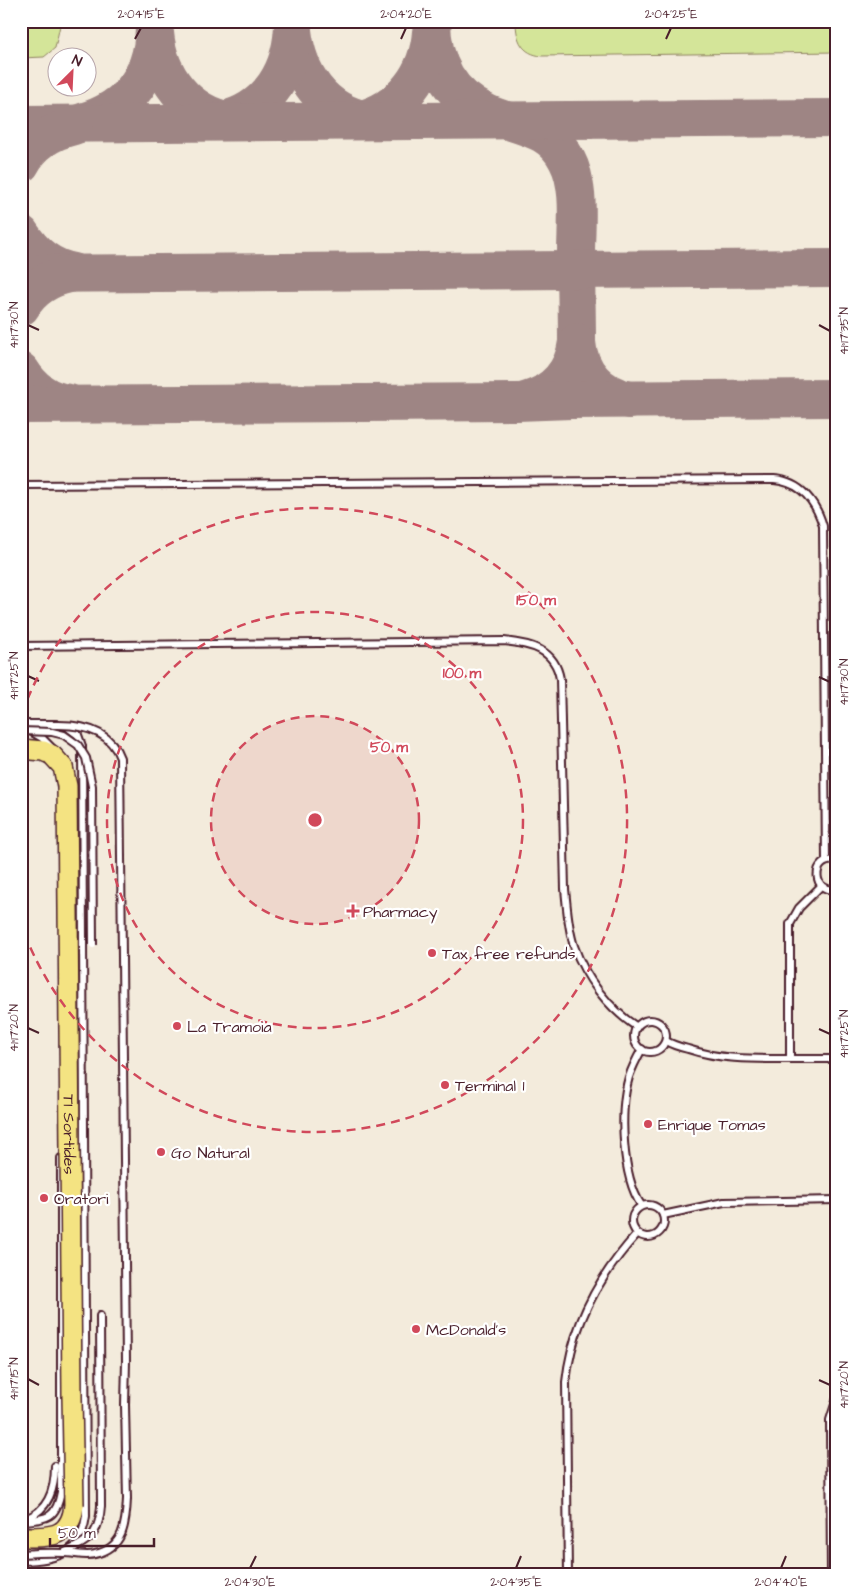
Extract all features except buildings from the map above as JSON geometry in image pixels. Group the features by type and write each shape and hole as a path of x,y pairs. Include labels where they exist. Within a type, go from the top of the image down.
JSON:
{"main road":[{"name":"T1 Sortides","path":"21,749 43,751 52,755 63,768 67,786 74,1505 71,1520 66,1529 50,1536 21,1537"}],"lane":[{"path":"21,485 764,480 789,483 811,499 819,514 822,526 826,862"},
{"path":"21,646 504,641 538,648 554,662 560,680 565,889 570,931 587,973 603,997 629,1022 637,1027"},
{"path":"21,724 65,725 78,735 82,746 86,1516 82,1532 73,1546 67,1551 46,1560 21,1561"},
{"path":"21,729 78,725 97,732 109,740 117,750 120,758 126,1508 123,1531 118,1542 96,1554 21,1554"},
{"path":"52,728 78,745 84,754 89,770 92,786 93,945"},
{"path":"21,729 42,738 53,750 58,765 58,785"},
{"path":"837,861 822,864 817,872 818,881 821,886 828,890 837,889"},
{"path":"790,1059 790,924 799,908 821,886"},
{"path":"645,1020 656,1021 665,1030 666,1041 658,1050 651,1052 642,1049 635,1042 634,1035 637,1027 645,1020"},
{"path":"666,1041 698,1052 730,1058 837,1059"},
{"path":"641,1205 629,1179 623,1129 629,1078 642,1049"},
{"path":"21,1520 48,1518 55,1511 60,1501 61,1492 61,1150"},
{"path":"663,1216 690,1208 724,1202 837,1200 837,1233"},
{"path":"650,1204 658,1208 663,1216 664,1224 657,1234 649,1237 638,1234 631,1224 634,1211 641,1205 650,1204"},
{"path":"568,1574 566,1382 568,1362 579,1326 592,1298 608,1271 638,1234"},
{"path":"64,1553 90,1540 97,1528 100,1513 100,1316"},
{"path":"831,1574 830,1420 837,1398"},
{"path":"21,1520 36,1514 50,1498 54,1486 55,1466"}],"green space":[{"path":"21,21 61,21 55,48 48,48 48,54 44,57 21,58"},
{"path":"516,21 837,21 837,52 542,56 535,55 522,45 517,34"}],"taxiway":[{"path":"82,122 99,116 114,107 127,97 137,85 145,72 150,56 154,21"},
{"path":"220,121 237,116 252,108 265,98 275,85 283,71 288,55 292,39 293,21"},
{"path":"432,21 435,50 439,63 452,87 473,106 499,118 532,129 552,140 567,160 574,182 577,206 577,342"},
{"path":"293,31 300,62 315,89 337,108 367,120"},
{"path":"359,120 388,108 410,88 425,62 431,32"},
{"path":"155,33 162,64 178,90 200,110 214,117 230,121"},
{"path":"21,124 837,118"},
{"path":"21,164 31,150 43,139 58,131 74,126"},
{"path":"21,234 31,248 43,259 57,267 74,272"},
{"path":"21,274 837,268"},
{"path":"21,307 36,289 48,281 69,274"},
{"path":"525,401 545,393 560,380 571,363 577,342 582,363 593,380 609,393 630,400"},
{"path":"21,371 36,389 55,400 69,403"},
{"path":"21,405 837,398"}],"place":[{"name":"Pharmacy","path":"353,911"},
{"name":"Tax free refunds","path":"432,953"},
{"name":"La Tramoia","path":"177,1026"},
{"name":"Terminal 1","path":"445,1085"},
{"name":"Enrique Tomas","path":"648,1124"},
{"name":"Go Natural","path":"161,1152"},
{"name":"Oratori","path":"44,1198"},
{"name":"McDonald's","path":"416,1329"}]}
